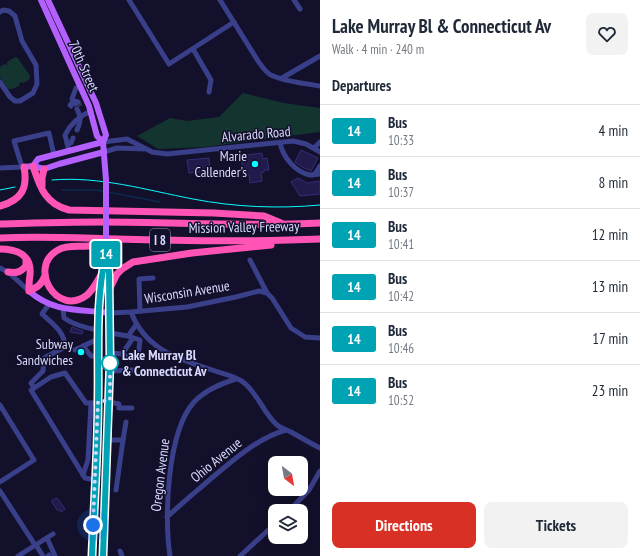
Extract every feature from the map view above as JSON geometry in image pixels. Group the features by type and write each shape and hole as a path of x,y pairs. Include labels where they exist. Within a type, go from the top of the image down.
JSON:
{"highway":[{"path":"32,166 45,195 53,204 69,210 221,213 264,216 285,224"},
{"path":"0,206 10,203 20,196 25,189 26,176 23,167"},
{"path":"42,188 44,170"},
{"name":"Mission Valley Freeway","path":"0,224 104,222 227,225 320,223"},
{"name":"Mission Valley Freeway","path":"0,238 33,236 243,241 320,239"},
{"path":"0,249 13,249 21,253 26,259 30,267 28,282 29,291 38,287 42,282 48,260 58,250 89,246 114,239"},
{"path":"109,290 117,274 133,262 192,253 217,252 320,239"},
{"path":"8,272 21,272 26,266 26,259"},
{"path":"45,275 48,287 62,299 70,301 79,300 88,295 101,275"}],"main road":[{"name":"70th Street","path":"41,0 81,86 91,111 97,136 103,142"},
{"name":"70th Street","path":"48,0 99,111 106,134 103,142 106,180 106,254"},
{"name":"Alvarado Road","path":"32,166 38,159 54,154 68,147 103,142"},
{"name":"Alvarado Road","path":"23,167 32,166 44,170 59,164 104,152"},
{"path":"92,556 98,402 98,330 101,275 106,254"},
{"path":"103,556 110,370 109,272 106,254"},
{"path":"29,291 49,304 63,309 110,313"},
{"path":"98,402 109,401"},
{"path":"95,480 107,480"}],"street":[{"path":"129,0 169,64 234,22"},
{"path":"220,0 265,70 270,74 282,78 320,86"},
{"path":"294,0 300,9"},
{"path":"0,12 3,10 9,11 15,16 22,41 36,65 37,84 34,93 20,101 15,101 10,97 0,82"},
{"path":"193,48 211,80 209,92"},
{"path":"282,78 320,56"},
{"path":"77,130 81,122 72,99 76,88 81,86"},
{"path":"76,107 91,111"},
{"path":"68,147 65,134 70,126 76,107"},
{"path":"23,167 14,142 49,133 54,154"},
{"path":"68,147 73,138"},
{"name":"Alvarado Road","path":"103,142 127,139 133,141 144,149 152,152 167,154 293,142 306,144 320,152"},
{"path":"314,148 320,142"},
{"path":"280,143 281,148 292,167 309,175 318,174 320,166"},
{"name":"Alvarado Road","path":"104,152 117,148 144,149"},
{"name":"Alvarado Road","path":"0,168 23,167"},
{"path":"250,260 267,293 272,298 288,324 295,331 305,337 320,338"},
{"path":"0,268 8,272 29,291"},
{"path":"140,311 139,279 153,278"},
{"name":"Wisconsin Avenue","path":"110,313 187,307 258,291 267,293"},
{"path":"34,388 31,383 43,371 44,358 65,347 63,337 59,329 42,314 49,304"},
{"path":"63,309 64,318 71,323 89,329 98,330"},
{"path":"131,312 136,325 163,351 175,357 243,382 255,395 277,425 320,448"},
{"path":"122,354 136,325"},
{"path":"110,333 140,340 138,357 131,359 122,354 110,353"},
{"path":"74,350 98,339"},
{"path":"83,346 91,356 99,356"},
{"path":"110,370 135,370"},
{"path":"95,480 85,478 31,390 51,377 65,372 86,403 98,402"},
{"name":"Oregon Avenue","path":"170,556 167,540 167,517 171,467 178,430 183,418 194,402 204,393 217,386 236,379"},
{"path":"109,401 119,404 119,408 132,408"},
{"path":"83,475 88,460 91,403"},
{"path":"0,405 34,460 0,482"},
{"path":"116,490 126,422"},
{"name":"Ohio Avenue","path":"167,517 240,454 277,432 286,430"},
{"path":"108,440 123,440"},
{"path":"296,504 309,490 320,471"},
{"path":"107,480 117,481"},
{"path":"0,491 43,556"},
{"path":"240,556 268,530"},
{"path":"18,556 52,534"},
{"path":"47,538 51,556"}],"green space":[{"path":"15,57 18,58 30,76 29,80 23,83 20,82 19,86 8,89 0,77 0,67 4,64 7,65 7,62"},
{"path":"243,93 284,103 320,108 320,132 205,147 158,149 137,136 170,118 187,121 219,117"}],"building":[{"path":"301,150 318,158 311,171 295,162"},
{"name":"Marie Callender's","path":"262,153 263,159 267,158 269,170 264,170 264,172 261,173 262,181 250,183 249,175 244,175 241,158 248,158 247,155"},
{"path":"209,158 210,171 189,173 187,160"},
{"path":"298,178 307,183 320,181 320,194 300,196 291,182"},
{"path":"72,327 83,331 82,334 70,332"},
{"path":"57,498 65,509 61,512 60,510 57,510 52,502 52,500"}],"waterway":[{"path":"62,190 104,191"},
{"path":"108,192 160,202"}],"tunnel":[{"path":"78,102 81,107"}],"tram line":[{"path":"52,180 70,179 105,182 209,202 240,205 288,207 320,205"},
{"path":"0,190 15,187"}],"bus line":[{"name":"14","path":"92,556 98,402 98,325 101,275 106,254 109,272 110,400 103,556"}],"place":[{"name":"Marie Callender's","path":"255,164"},
{"name":"Subway Sandwiches","path":"81,352"},
{"name":"Lake Murray Bl & Connecticut Av","path":"110,363"}],"route":[{"path":"93,525 98,402 110,400 110,363"}]}
